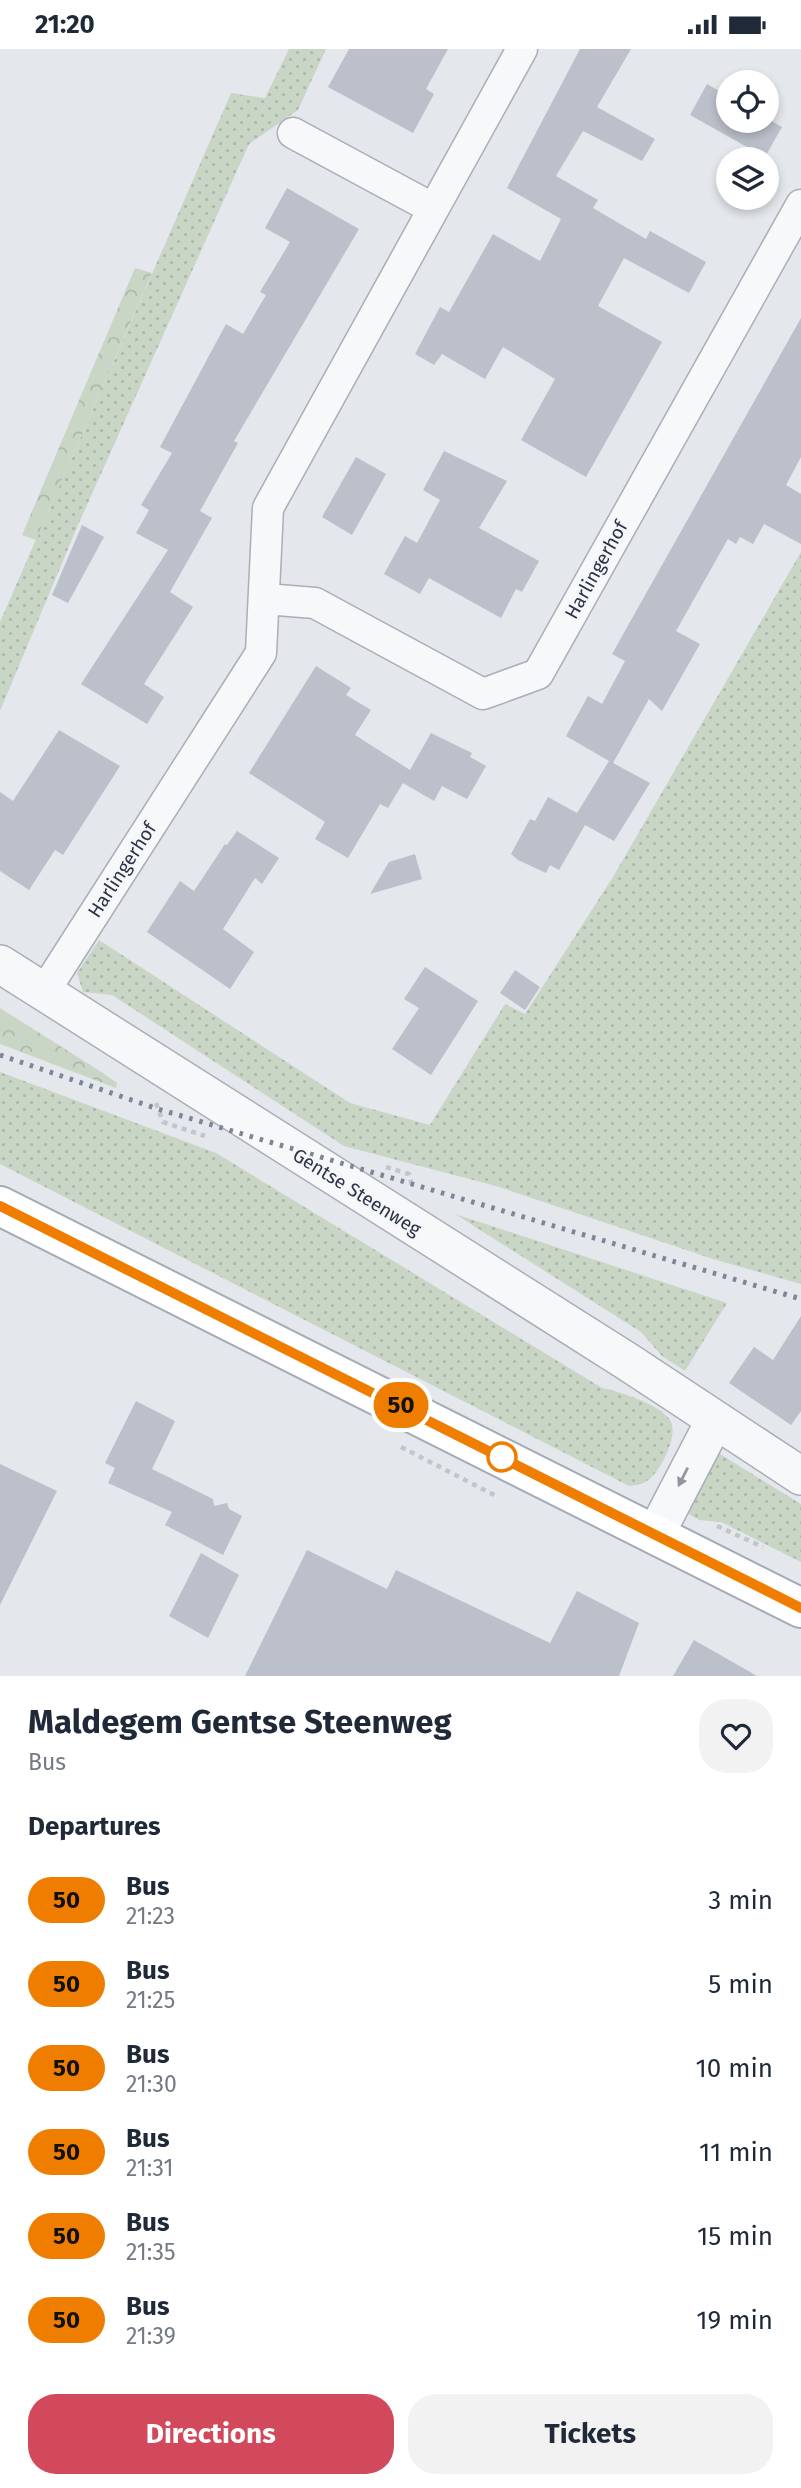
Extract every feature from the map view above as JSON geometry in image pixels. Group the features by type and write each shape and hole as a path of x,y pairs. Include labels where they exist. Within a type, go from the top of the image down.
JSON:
{"main road":[{"path":"0,1206 373,1390 801,1608"}],"street":[{"name":"Harlingerhof","path":"44,992 261,653 268,509 522,49"},
{"path":"293,133 432,208"},
{"name":"Harlingerhof","path":"265,599 315,603 483,694 538,674 801,205"},
{"name":"Gentse Steenweg","path":"0,964 801,1476"},
{"path":"655,1535 715,1420"}],"green space":[{"path":"289,49 326,49 298,110 249,144 78,525 0,711 0,622 231,93 265,98"},
{"path":"135,268 152,273 36,540 22,535"},
{"path":"801,552 801,1284 713,1259 496,1186 344,1146 112,995 83,992 77,973 99,940 350,1103 430,1125 505,1004 525,1014 613,877"},
{"path":"0,1008 103,1073 117,1083 116,1088 0,1044"},
{"path":"0,1072 216,1153 602,1388 649,1404 665,1414 672,1426 670,1444 662,1463 651,1478 629,1486 0,1164"},
{"path":"455,1214 727,1303 685,1371 662,1356 641,1332"},
{"path":"720,1454 801,1504 801,1562 721,1522 699,1520 681,1510 713,1458"}],"building":[{"path":"349,49 448,49 426,89 434,94 413,133 328,87"},
{"path":"580,49 631,49 597,107 655,139 642,161 583,131 556,176 598,200 593,208 646,239 650,231 706,262 689,293 624,258 598,306 662,342 586,477 521,440 555,379 503,347 485,379 442,354 434,365 415,354 440,307 449,312 493,234 540,261 561,219 507,188"},
{"path":"707,84 716,89 716,130 690,115"},
{"path":"722,133 779,133 771,147 747,147"},
{"path":"287,188 359,229 234,441 238,443 200,511 212,518 170,592 193,607 144,684 164,697 147,724 81,684 168,550 136,533 149,510 141,505 172,453 160,447 226,324 243,334 266,295 260,292 290,242 265,228"},
{"path":"801,318 801,457 786,485 801,494 801,544 764,524 753,544 740,537 736,544 728,539 676,631 700,644 662,711 649,699 613,763 650,783 614,841 585,825 559,870 550,865 546,873 518,860 511,854 530,819 535,821 548,797 577,813 609,761 566,736 588,696 602,704 625,661 612,654"},
{"path":"444,451 507,481 479,528 539,561 522,592 516,589 501,618 429,578 420,594 384,574 405,536 417,543 440,500 423,490"},
{"path":"356,457 386,474 352,535 322,517"},
{"path":"82,525 104,537 68,603 52,595"},
{"path":"316,666 351,688 346,695 371,710 355,735 410,770 431,733 472,753 470,757 486,766 467,799 442,786 434,801 403,783 388,808 380,804 348,858 315,839 325,822 249,773"},
{"path":"59,730 120,766 63,855 55,850 29,890 0,871 0,792 13,801"},
{"path":"237,831 279,858 262,884 255,878 223,929 254,952 230,989 147,932 180,881 194,891 225,844 227,845"},
{"path":"415,854 422,879 370,894 389,862"},
{"path":"425,967 478,1001 431,1075 392,1049 419,1008 404,999"},
{"path":"515,970 540,987 525,1010 500,993"},
{"path":"801,1316 801,1411 791,1425 729,1383 754,1347 773,1360"},
{"path":"136,1401 175,1421 152,1469 213,1499 214,1506 227,1503 229,1509 242,1516 223,1555 165,1525 172,1512 108,1483 115,1468 105,1463"},
{"path":"0,1464 57,1491 0,1605"},
{"path":"307,1550 387,1589 396,1570 550,1643 577,1591 639,1623 619,1676 245,1676"},
{"path":"201,1553 239,1575 208,1638 169,1616"},
{"path":"694,1640 757,1676 673,1676"}],"railway":[{"path":"0,1055 158,1109 801,1299"}],"bus line":[{"name":"50","path":"0,1206 373,1390 801,1608"}]}
